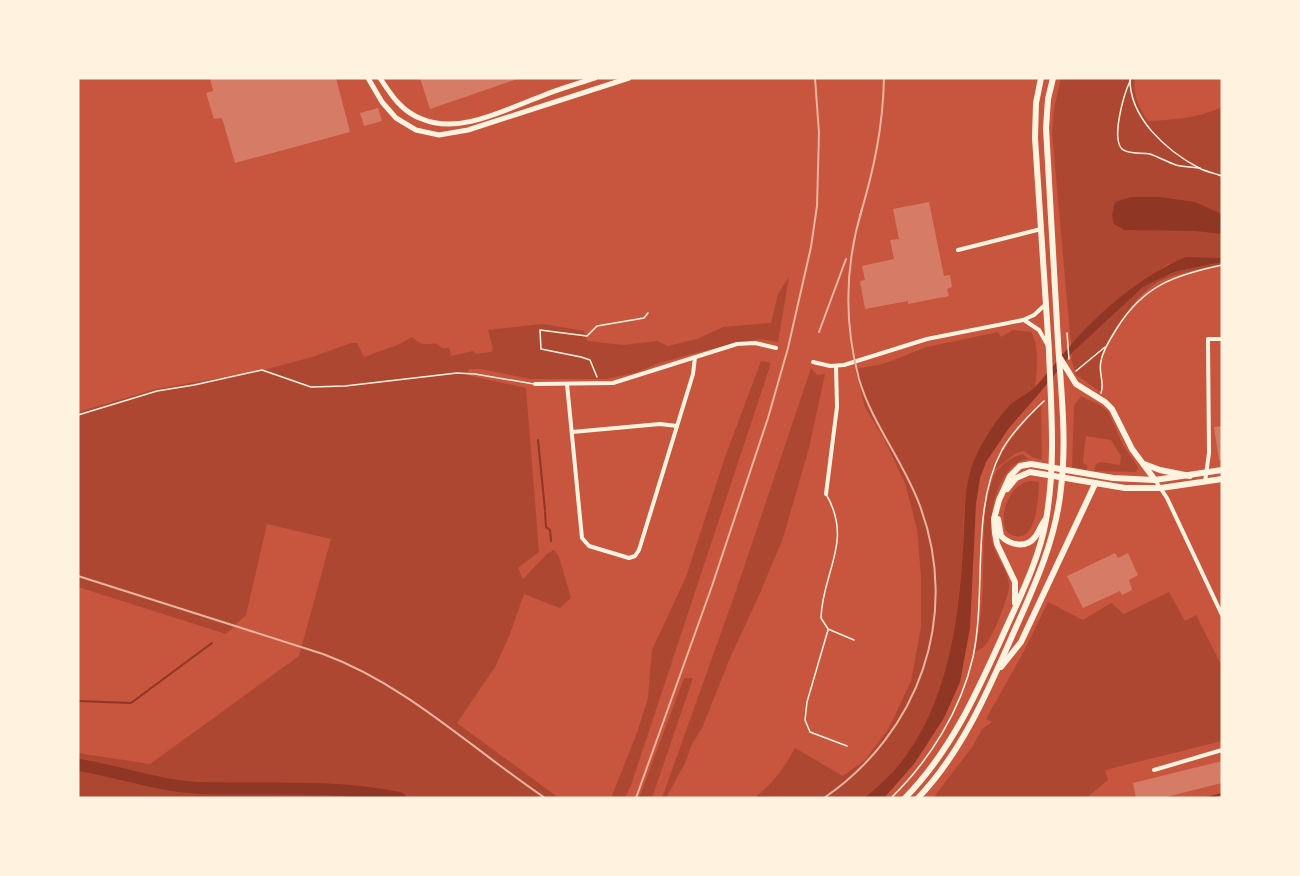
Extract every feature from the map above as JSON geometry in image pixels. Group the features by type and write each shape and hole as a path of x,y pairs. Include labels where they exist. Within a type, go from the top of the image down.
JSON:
{"main road":[{"path":"368,78 377,98 406,126 439,135 468,130 629,78"},
{"path":"380,78 399,105 412,115 425,121 446,124 463,123 595,78"},
{"path":"905,798 954,736 974,700 1014,610 1037,552 1047,517 1053,461 1052,402 1035,138 1040,78"},
{"path":"918,798 962,740 994,676 1041,568 1053,532 1063,463 1046,128 1048,99 1053,78"},
{"path":"1058,355 1084,390 1110,406 1132,449 1155,480"},
{"path":"1014,610 1015,582 1000,550 994,527 999,500 1015,470 1022,465 1031,464 1113,478 1155,480 1222,470"},
{"path":"1143,464 1190,476"},
{"path":"1047,517 1035,537 1026,544 1009,543 1000,534 998,523 1001,505 1009,486 1019,476 1033,473 1125,488 1161,488 1222,479"},
{"path":"994,676 1021,642 1095,484"}],"street":[{"path":"958,250 1041,229"},
{"path":"813,362 836,366 927,339 1023,320 1034,315 1046,304"},
{"path":"1023,320 1039,330 1049,349"},
{"path":"1205,482 1209,453 1208,339 1222,339"},
{"path":"535,384 618,382 743,343 776,348"},
{"path":"567,384 584,541 589,546 626,558 635,556 639,550 693,375 695,357"},
{"path":"826,494 837,407 836,366"},
{"path":"572,432 660,424 677,426"},
{"path":"1155,480 1161,488 1222,615"},
{"path":"1154,770 1222,750"}],"lane":[{"path":"78,415 156,391 262,370 297,380 311,387 345,386 457,373 535,384"},
{"path":"826,494 834,510 838,536 837,550 821,615 822,621 828,629 854,640"},
{"path":"828,629 807,702 805,720 810,732 847,746"}],"path":[{"path":"1130,80 1137,111 1145,123 1164,143 1200,168"},
{"path":"1130,80 1123,98 1118,130 1117,140 1122,149 1129,153 1146,153 1175,164 1200,168 1222,176"},
{"path":"1101,394 1103,386 1099,372 1105,347 1129,309 1142,296 1170,279 1222,266"},
{"path":"598,384 595,369 590,360 540,348 540,330 587,336 597,326 644,318 648,313"},
{"path":"1067,333 1069,366"},
{"path":"1072,371 1073,378"},
{"path":"891,798 916,771 947,723"}],"shaded area":[{"path":"1061,78 1135,78 1137,101 1148,121 1186,118 1222,107 1222,258 1168,264 1148,278 1071,345 1052,132 1054,109"},
{"path":"1131,197 1160,197 1195,202 1222,214 1222,234 1196,231 1124,230 1114,224 1112,216 1115,202"},
{"path":"1186,257 1222,258 1222,262 1174,272 1143,287 1073,352 1009,428 986,462 980,478 976,504 970,628 960,682 944,718 914,764 884,798 864,798 890,774 912,748 928,718 940,686 950,653 956,619 968,479 987,436 1008,407 1037,385 1108,307 1138,284"},
{"path":"1222,262 1222,264 1167,278 1152,286 1137,300 1124,316 1103,352 1099,365 1101,392 1076,375 1071,358 1073,352 1143,287 1174,272"},
{"path":"789,277 778,342 760,339 735,344 606,379 530,379 481,369 469,369 467,375 526,388 539,552 518,568 523,579 547,554 554,550 559,557 571,598 560,608 524,594 495,667 457,723 559,798 78,798 78,753 150,764 299,656 331,539 267,524 246,615 226,634 78,587 78,412 156,389 260,371 312,357 351,343 357,343 364,357 400,344 412,337 423,344 435,343 442,348 449,348 451,356 473,351 476,354 491,352 493,349 488,330 543,324 584,331 587,341 624,345 657,341 668,346 697,339 723,327 771,323 778,294"},
{"path":"1013,330 1031,332 1034,338 1037,359 1035,387 1019,399 994,426 977,457 964,513 963,554 953,637 939,691 916,741 883,783 863,798 754,798 777,775 795,748 843,776 865,760 889,728 911,681 921,627 921,576 917,529 905,483 884,439 865,407 855,369 883,364 927,347 998,332 1001,337"},
{"path":"761,361 771,363 632,782 625,798 611,798 637,733 648,698 652,650 686,577 724,460"},
{"path":"811,368 817,375 825,374 809,448 783,538 702,728 666,798 662,798 737,588"},
{"path":"1081,396 1108,411 1123,445 1138,467 1136,472 1094,471 1096,464 1101,462 1120,465 1121,456 1111,440 1086,436 1083,460 1087,465 1087,470 1072,467 1074,406"},
{"path":"1041,405 1042,460 1024,451 1016,453 994,470 1014,435"},
{"path":"1023,454 1028,459 1009,470 1002,481 996,494 991,522 993,545 1008,579 1009,589 997,625 989,640 984,647 975,652 982,603 987,498 994,476 1002,465"},
{"path":"1032,481 1039,482 1037,507 1032,525 1023,536 1013,536 1007,532 1005,527 1006,505 1019,486"},
{"path":"1169,592 1185,621 1196,615 1222,666 1222,741 1105,770 1108,780 1086,798 933,798 973,746 982,729 992,722 986,719 1048,602 1083,620 1111,603 1124,614"},
{"path":"684,678 693,678 652,798 639,798"}],"building":[{"path":"210,78 336,78 350,132 235,163 222,118 214,119 206,93 213,91"},
{"path":"420,78 520,78 430,109"},
{"path":"378,108 382,121 364,126 360,113"},
{"path":"929,202 944,276 950,275 952,287 947,289 949,296 865,309 860,281 865,280 862,266 894,259 890,240 899,239 893,209"},
{"path":"1222,426 1222,460 1219,460 1214,427"},
{"path":"1115,553 1118,558 1128,553 1138,575 1129,580 1132,590 1122,595 1120,591 1083,608 1067,576"},
{"path":"1222,761 1222,783 1162,798 1136,798 1133,783"}],"waterway":[{"path":"538,440 545,510"},
{"path":"545,512 546,527 550,530 551,541"},
{"path":"78,701 131,703 212,643"},
{"path":"78,765 183,787 325,789 400,798"},
{"path":"1206,798 1222,794"}],"railway":[{"path":"636,798 712,586 768,418 788,348 811,247 817,206 819,133 815,78"},
{"path":"860,216 877,148 884,78"},
{"path":"824,798 857,771 885,740 907,706 923,669 933,630 936,589 932,547 920,506 906,474 872,412 859,379 854,358 848,294 852,251 862,209"},
{"path":"819,332 846,259"},
{"path":"78,576 323,654 354,667 411,700 545,798"}]}
